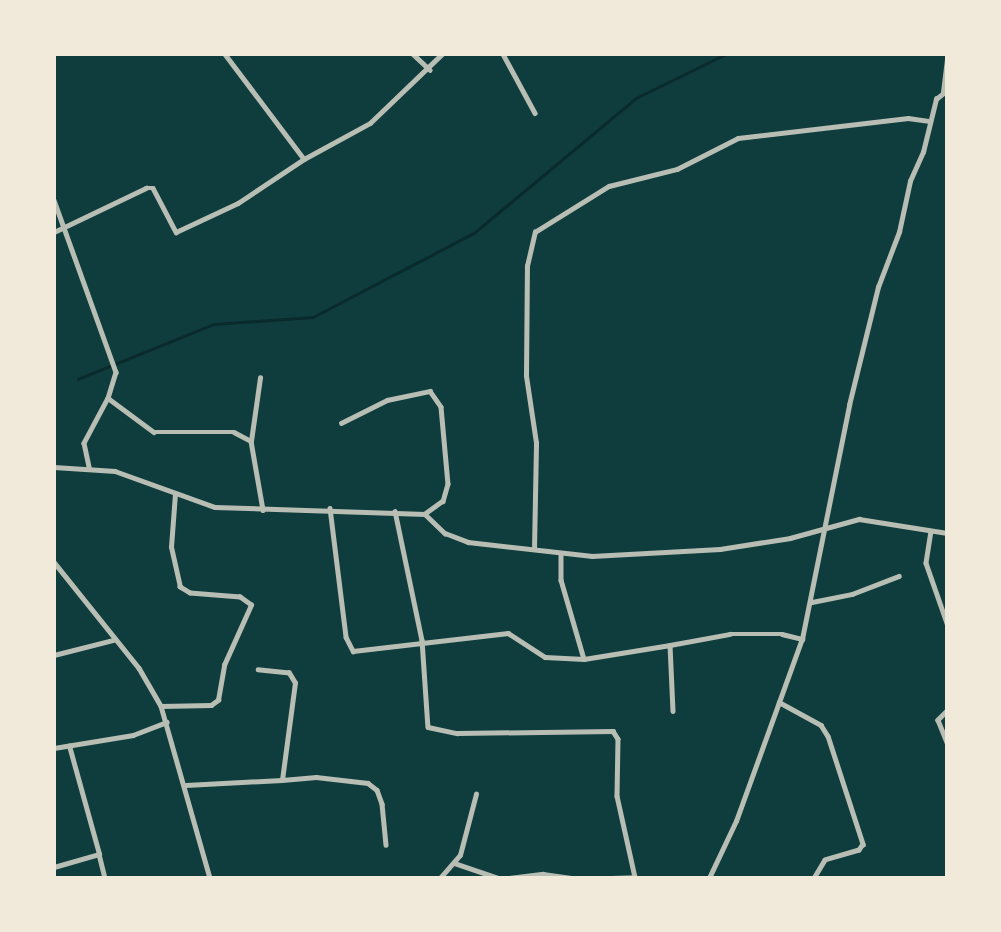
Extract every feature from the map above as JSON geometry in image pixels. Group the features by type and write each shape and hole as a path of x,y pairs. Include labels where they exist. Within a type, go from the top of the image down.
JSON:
{"street":[{"path":"225,54 304,159"},
{"path":"412,54 430,70"},
{"path":"54,232 146,188 153,188 176,232 238,203 304,159 370,123 430,70 442,54"},
{"path":"502,54 535,113"},
{"path":"709,878 736,821 802,639 869,324 936,99 945,93 947,58"},
{"path":"534,550 536,443 526,376 527,267 536,232 609,186 677,169 738,138 908,118 930,121"},
{"path":"54,200 116,372 108,398 85,443 89,467"},
{"path":"260,378 251,441 263,510"},
{"path":"341,423 387,400 430,391 441,407 447,484 443,501 425,514"},
{"path":"108,398 154,432 234,432 251,441"},
{"path":"54,467 89,467 130,475 215,507 263,510 330,508 425,514 451,536 500,548 561,553 613,556 720,549 790,538 859,519 947,533"},
{"path":"161,706 211,705 218,700 224,665 251,605 240,597 190,593 180,587 171,547 175,494"},
{"path":"330,508 349,647 358,653 422,640 508,633 545,657 584,659 730,634 782,634 802,639"},
{"path":"395,511 422,640 428,727 457,733 613,731 618,739 617,796 635,877 611,878"},
{"path":"931,531 926,563 947,623"},
{"path":"561,553 561,580 584,659"},
{"path":"54,562 113,640 139,668 161,706 186,785 210,878"},
{"path":"812,602 852,594 899,576"},
{"path":"54,655 113,640"},
{"path":"670,645 673,711"},
{"path":"257,670 289,673 295,683 282,780"},
{"path":"779,702 821,725 828,736 863,844 859,850 825,860 814,878"},
{"path":"947,711 938,720 947,742"},
{"path":"54,748 133,735 167,722"},
{"path":"69,746 105,878"},
{"path":"186,785 316,777 368,783 377,790 382,804 386,845"},
{"path":"440,878 454,863 472,824 476,794"},
{"path":"54,867 99,854"},
{"path":"454,863 498,878"},
{"path":"509,878 573,878"}],"waterway":[{"path":"78,379 214,324 313,317 474,233 636,98 726,54"}]}
